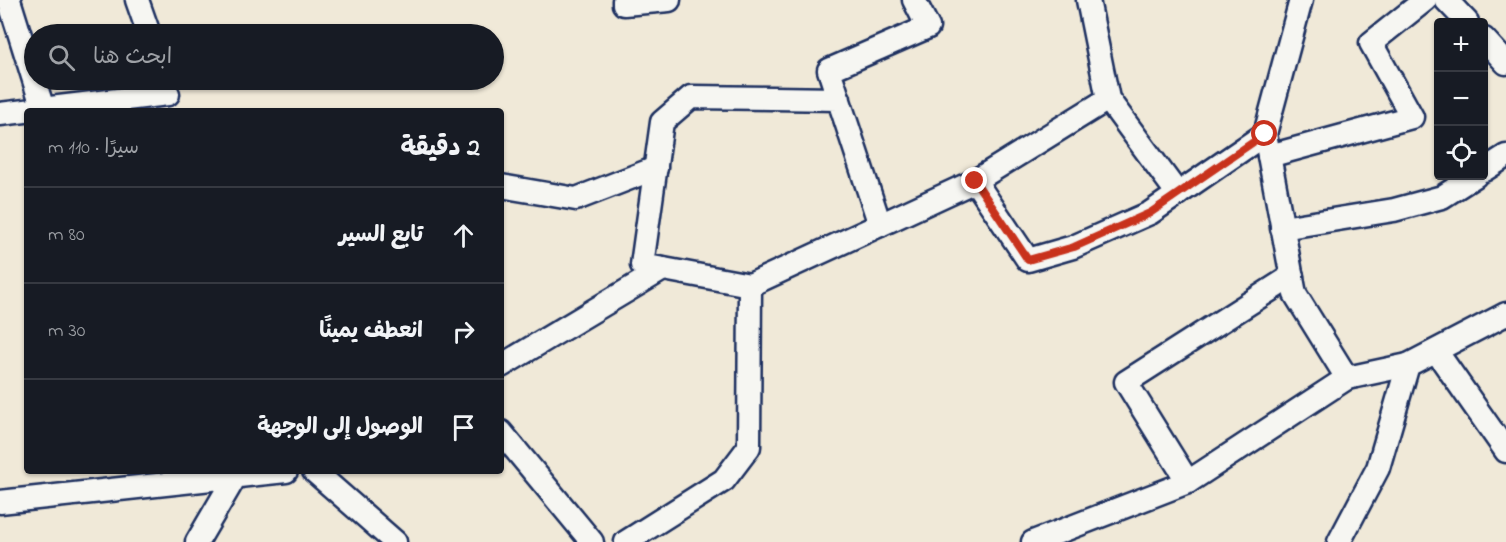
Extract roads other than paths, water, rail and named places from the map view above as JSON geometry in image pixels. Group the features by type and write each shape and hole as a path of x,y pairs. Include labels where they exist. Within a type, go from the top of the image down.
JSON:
{"street":[{"path":"9,0 24,48"},
{"path":"624,0 624,4 669,0"},
{"path":"880,225 829,70 928,27 914,0"},
{"path":"1088,0 1108,99 1178,194"},
{"path":"1301,0 1267,145 1295,294 1347,378"},
{"path":"975,181 1028,260 1074,247 1150,213 1178,194 1267,145 1412,117 1371,43 1425,0"},
{"path":"1446,0 1463,18"},
{"path":"139,1 146,24"},
{"path":"1488,43 1506,63"},
{"path":"37,90 43,108"},
{"path":"52,108 169,95"},
{"path":"839,99 691,98 662,122 642,265 750,285 975,181 1108,99"},
{"path":"0,114 24,111"},
{"path":"1488,167 1506,156"},
{"path":"504,187 576,199 656,168"},
{"path":"1282,228 1394,210 1442,196 1468,180"},
{"path":"504,364 663,268"},
{"path":"1188,482 1126,382 1292,276"},
{"path":"626,542 724,480 749,447 750,285"},
{"path":"1033,542 1188,482 1347,378 1408,365 1506,314"},
{"path":"1436,351 1506,451"},
{"path":"1340,542 1378,468 1408,365"},
{"path":"504,436 592,542"},
{"path":"0,502 260,474"},
{"path":"317,474 395,542"},
{"path":"197,542 235,477"}]}
